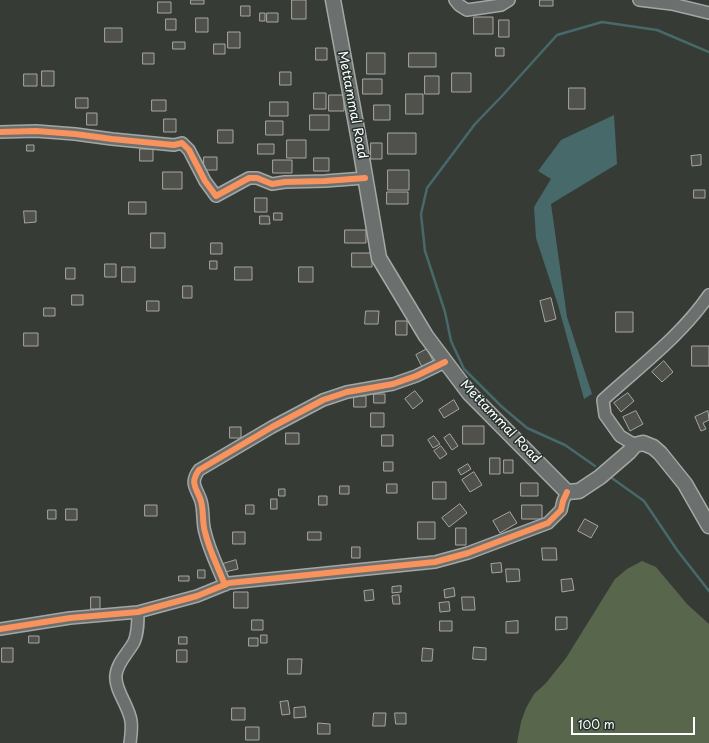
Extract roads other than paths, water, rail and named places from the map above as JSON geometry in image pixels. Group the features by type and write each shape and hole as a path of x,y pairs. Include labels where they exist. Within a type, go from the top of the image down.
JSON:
{"main road":[{"name":"Mettammal Road","path":"333,0 378,258 426,336 469,393 567,492"},
{"path":"567,492 579,492 629,452 635,445 643,444 653,447 660,453 685,484 709,526"}],"street":[{"path":"455,0 459,5 467,10 501,5 509,0"},
{"path":"639,0 672,4 709,13"},
{"path":"0,132 36,131 174,145 182,144 189,150 205,181 216,196 249,178 257,178 272,184 365,178"},
{"path":"635,445 620,436 608,420 605,415 603,400 665,344 698,311 709,295"},
{"path":"225,585 208,545 204,531 201,500 196,492 194,482 195,476 199,470 272,427 324,400 347,392 393,384 416,376 446,362"},
{"path":"0,628 70,618 138,612 197,596 229,583 436,562 548,523 561,510 567,492"},
{"path":"130,743 131,721 119,690 116,676 118,667 134,641 138,628 138,612"}],"water":[{"path":"614,115 617,164 551,204 567,317 592,394 584,399 558,305 536,238 534,207 551,179 538,171 561,140"}],"waterway":[{"path":"595,466 565,445 527,428 501,406 464,369 451,341 445,312 425,251 421,214 427,188 475,124 557,35 602,22 657,30 709,52"},
{"path":"609,476 644,501 677,550 709,591"}]}
